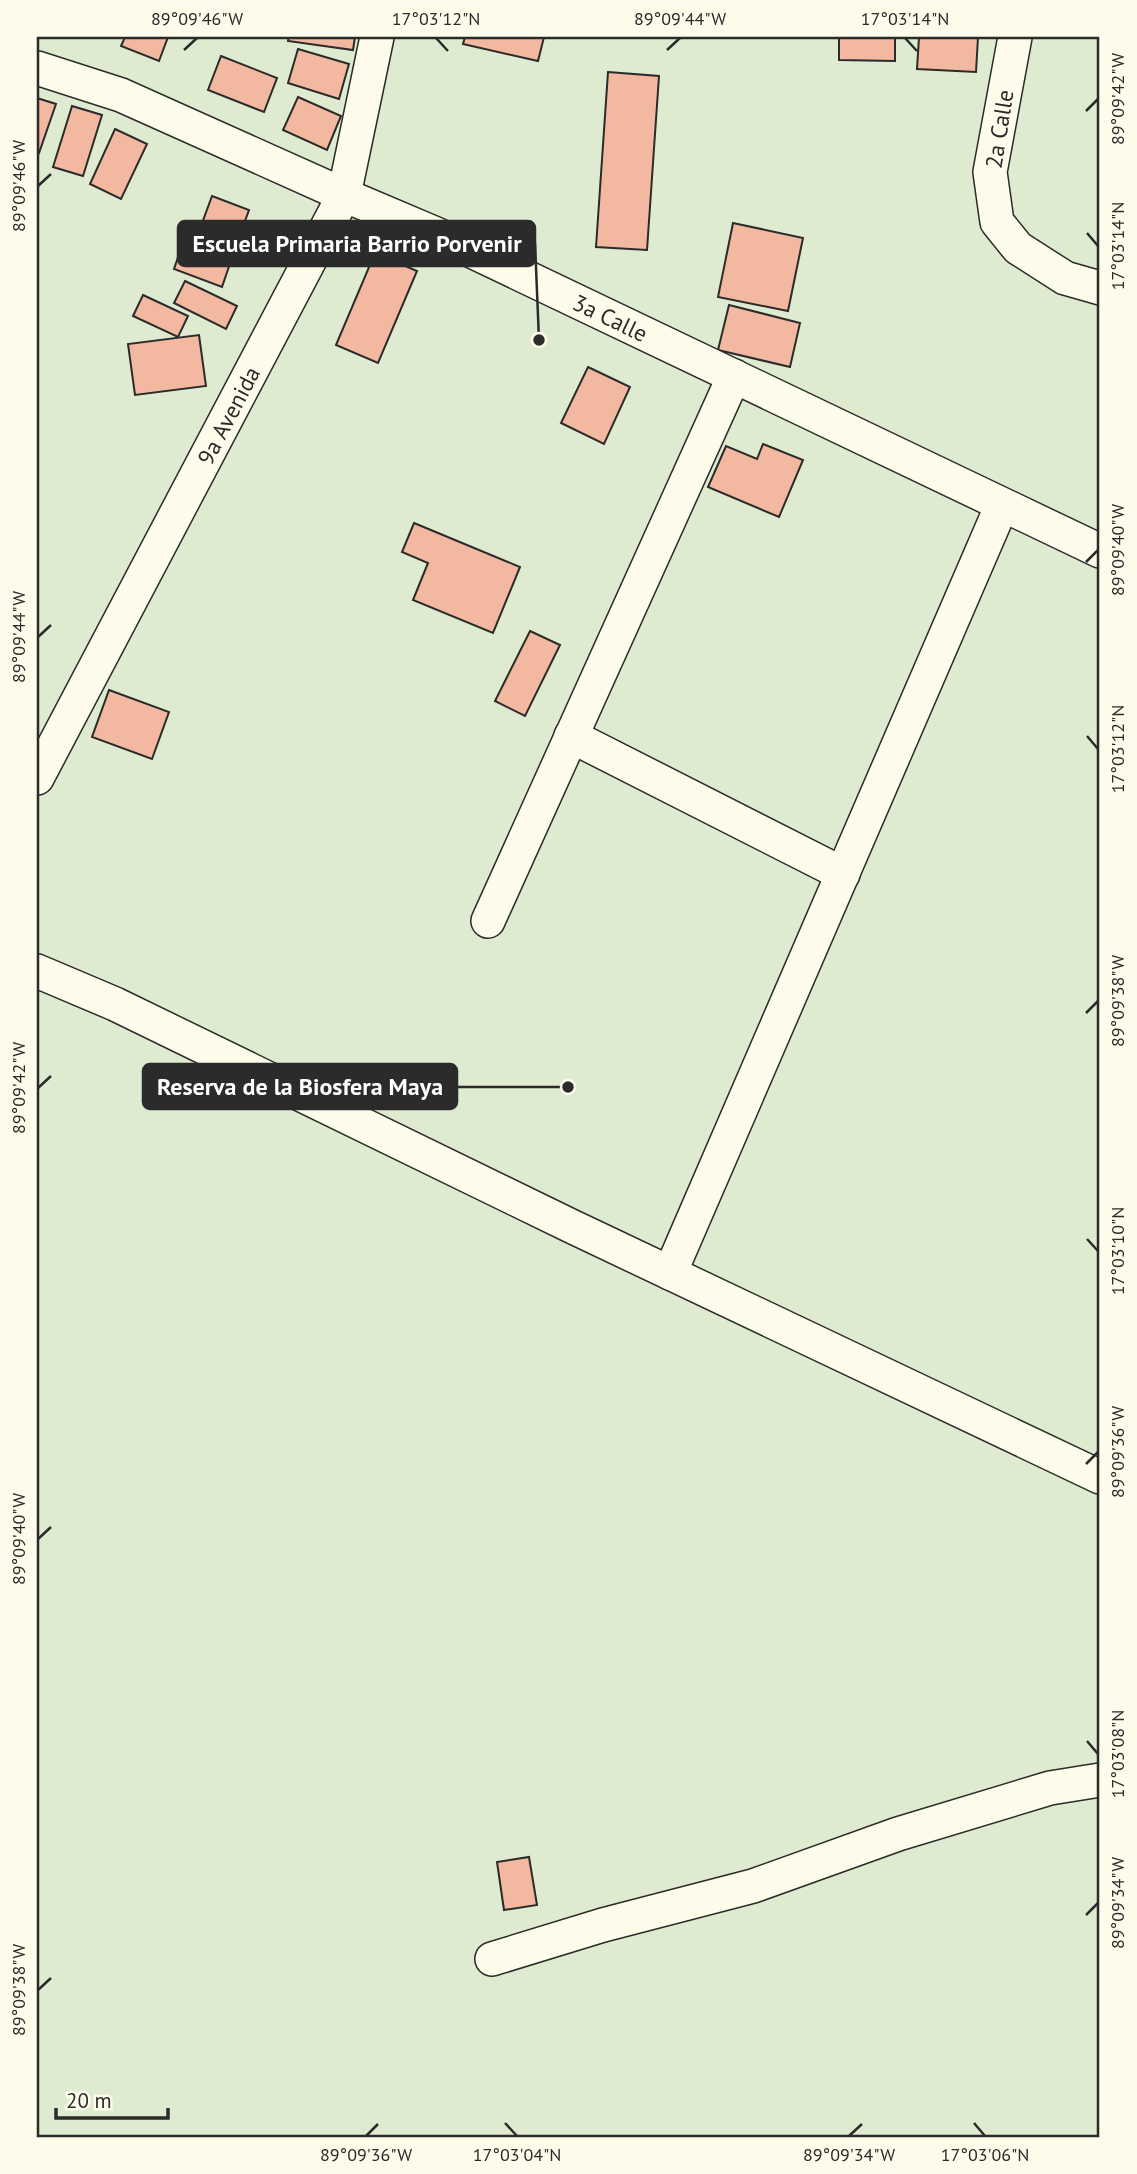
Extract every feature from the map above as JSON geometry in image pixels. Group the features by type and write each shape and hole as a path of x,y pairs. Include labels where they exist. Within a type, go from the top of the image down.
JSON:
{"street":[{"name":"9a Avenida","path":"37,778 344,195 377,37"},
{"name":"2a Calle","path":"1015,37 990,172 997,222 1018,248 1065,278 1100,288"},
{"name":"3a Calle","path":"37,68 121,95 344,195 436,233 1100,551"},
{"path":"488,920 734,376"},
{"path":"670,1273 1002,505"},
{"path":"572,736 843,874"},
{"path":"37,971 115,1004 670,1273 1100,1477"},
{"path":"492,1959 603,1925 753,1886 898,1833 1038,1791 1100,1780"}],"green space":[{"path":"37,37 1100,37 1100,2137 37,2137"}],"building":[{"path":"125,37 168,37 159,61 121,46"},
{"path":"289,37 355,37 353,50 288,41"},
{"path":"465,37 544,37 538,61 463,44"},
{"path":"839,37 895,37 895,61 839,60"},
{"path":"919,37 978,37 976,72 917,69"},
{"path":"298,49 349,64 339,99 288,83"},
{"path":"221,56 277,78 264,112 208,90"},
{"path":"608,72 659,76 647,250 596,247"},
{"path":"298,97 341,116 327,150 283,130"},
{"path":"37,98 56,104 39,153 37,152"},
{"path":"72,106 102,115 83,176 53,167"},
{"path":"115,129 147,144 121,199 90,184"},
{"path":"212,196 249,210 238,240 201,226"},
{"path":"733,223 803,238 788,311 718,297"},
{"path":"188,228 236,246 222,287 174,269"},
{"path":"375,253 417,271 378,363 336,345"},
{"path":"185,281 237,306 226,329 174,303"},
{"path":"143,295 188,316 178,337 133,316"},
{"path":"729,305 800,323 790,367 718,350"},
{"path":"199,335 206,386 135,395 128,344"},
{"path":"588,367 630,387 604,444 561,423"},
{"path":"763,444 803,460 779,517 708,487 726,446 757,459"},
{"path":"414,523 520,567 493,633 413,600 428,563 402,552"},
{"path":"530,631 560,645 525,716 495,701"},
{"path":"109,690 169,712 152,759 92,737"},
{"path":"529,1857 537,1905 504,1910 497,1862"}],"place":[{"name":"Escuela Primaria Barrio Porvenir","path":"539,340"},
{"name":"Reserva de la Biosfera Maya","path":"568,1087"}]}
